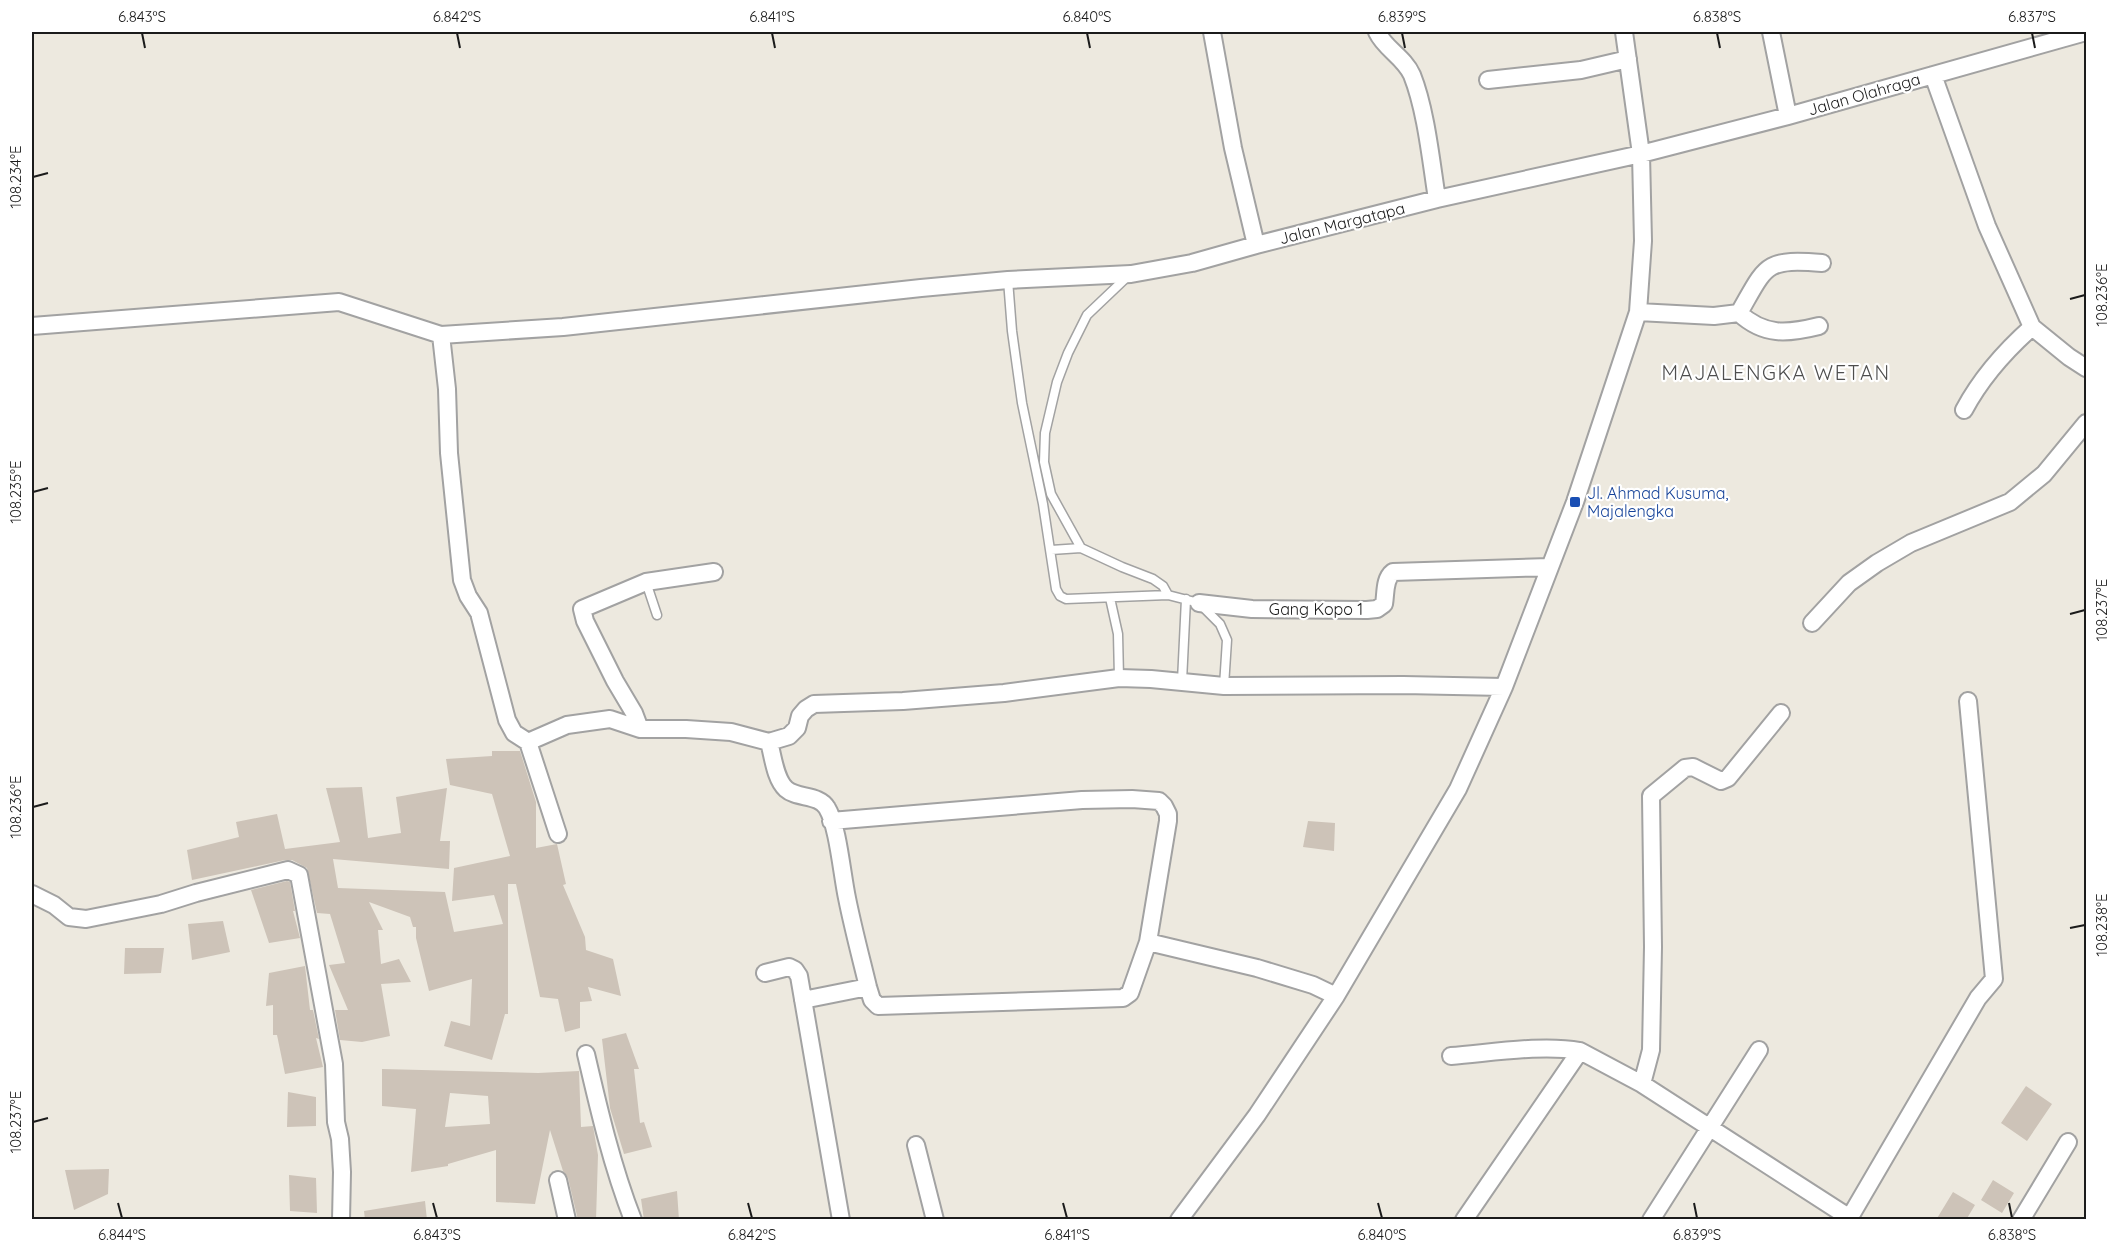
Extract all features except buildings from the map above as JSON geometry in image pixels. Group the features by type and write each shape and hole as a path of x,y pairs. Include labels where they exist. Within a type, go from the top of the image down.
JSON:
{"street":[{"name":"Jalan Margatapa","path":"1212,32 1233,148 1257,245 1437,199 1641,154"},
{"path":"1377,32 1381,40 1402,60 1411,74 1425,126 1437,199"},
{"path":"1179,1220 1257,1116 1336,996 1458,789 1504,687 1575,502 1638,312 1643,241 1641,154 1624,32"},
{"path":"1771,32 1788,116"},
{"name":"Jalan Olahraga","path":"1641,154 1788,116 2086,32"},
{"path":"1488,80 1581,70 1628,59"},
{"path":"1934,75 1987,226 2032,327 2086,368"},
{"path":"32,326 339,302 441,335 563,327 1008,280 1131,274 1192,263 1257,245"},
{"path":"1739,313 1759,276 1773,266 1781,262 1822,263"},
{"path":"1638,312 1714,316 1739,313 1751,324 1787,333 1819,326"},
{"path":"1964,410 1975,390 2007,349 2032,327"},
{"path":"441,335 447,389 449,453 462,580 468,596 479,613 507,720 514,733 528,742 558,834"},
{"path":"1812,623 1849,583 1886,558 1911,543 2010,502 2044,474 2086,423"},
{"name":"Gang Kopo 1","path":"1193,601 1252,609 1367,610 1377,609 1384,604 1386,582 1389,574 1393,572 1550,567"},
{"path":"640,729 582,612 585,607 646,582 714,572"},
{"path":"528,742 567,725 610,719 640,729 730,732 769,742 789,736 797,728 800,716 814,704 903,701 1004,693 1119,678 1224,686 1504,687"},
{"path":"1451,1056 1546,1049 1580,1051 1642,1084 1852,1218 1978,998 1994,979 1968,701"},
{"path":"1642,1084 1651,1050 1653,947 1651,796 1685,768 1693,766 1721,781 1728,778 1781,713"},
{"path":"769,742 780,780 785,788 827,807 868,987 872,1000 878,1006 1123,998 1130,993 1148,942 1168,821 1168,814 1159,801 1082,800 831,821"},
{"path":"32,894 54,905 69,917 86,919 161,904 288,870 298,875 334,1064 336,1122 340,1139 342,1172 341,1220"},
{"path":"1148,942 1257,968 1313,985 1336,996"},
{"path":"765,973 789,967 799,976 841,1220"},
{"path":"803,1000 868,987"},
{"path":"1651,1220 1760,1050"},
{"path":"1464,1220 1580,1051"},
{"path":"586,1054 604,1134 633,1220"},
{"path":"2021,1220 2068,1142"},
{"path":"916,1145 935,1220"},
{"path":"558,1180 567,1220"}],"lane":[{"path":"1081,548 1051,494 1044,462 1045,433 1057,382 1068,353 1087,315 1131,274"},
{"path":"1008,280 1012,332 1022,403 1043,504 1056,589 1060,596 1066,599 1168,595 1193,601 1220,624 1227,640 1224,686"},
{"path":"1051,550 1081,548 1153,579 1163,586 1168,595"},
{"path":"646,582 657,615"},
{"path":"1110,598 1118,634 1119,678"},
{"path":"1182,681 1193,601"}],"place":[{"name":"Jl. Ahmad Kusuma, Majalengka","path":"1575,502"}],"district":[{"name":"MAJALENGKA WETAN","path":"1776,372"}]}
